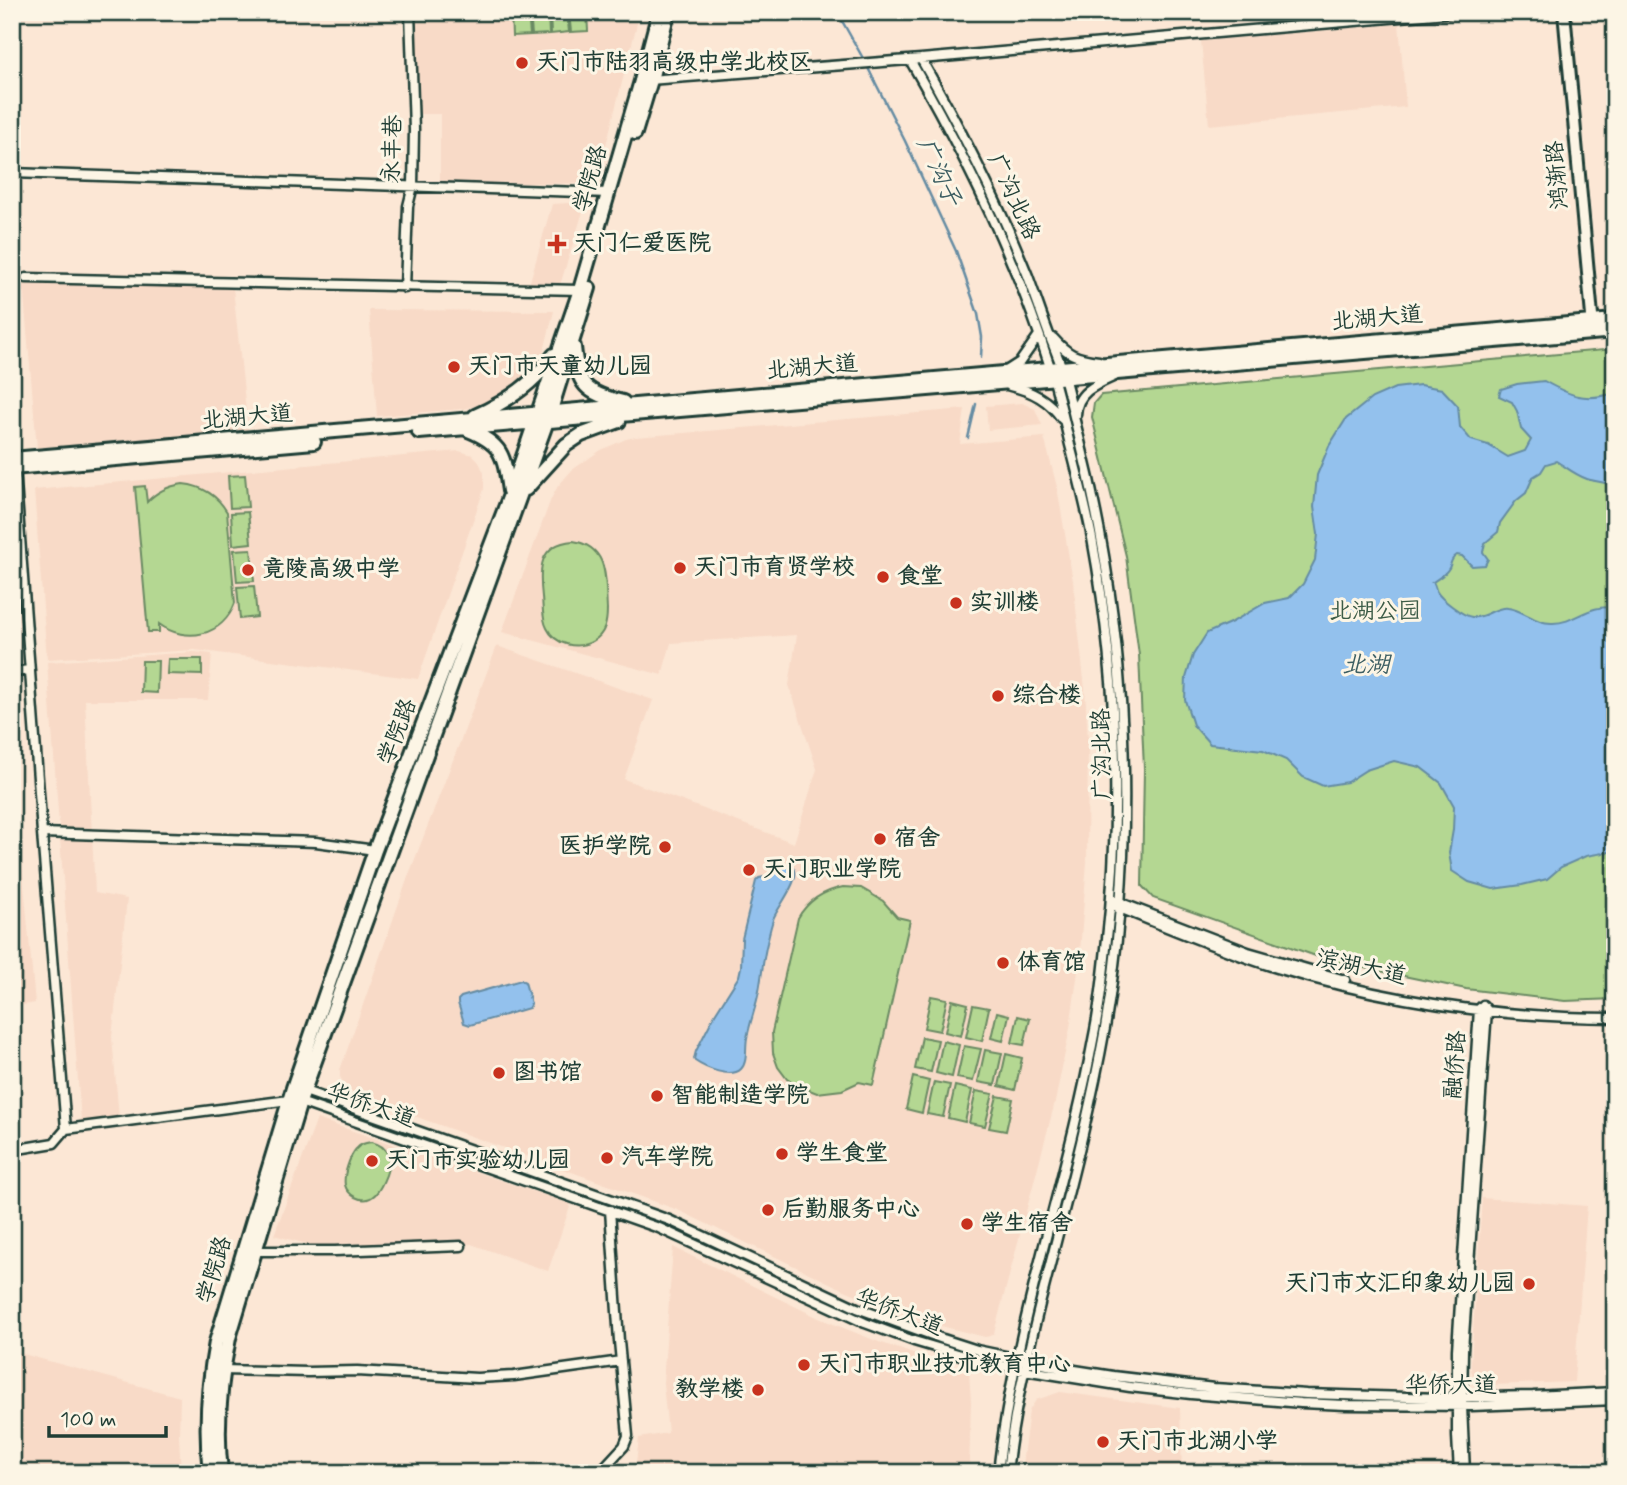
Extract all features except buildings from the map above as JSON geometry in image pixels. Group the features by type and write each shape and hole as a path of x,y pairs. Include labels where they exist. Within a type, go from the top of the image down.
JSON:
{"main road":[{"name":"学院路","path":"221,1473 219,1420 222,1370 296,1095 543,418 646,80 659,12"},
{"name":"学院路","path":"568,341 609,193 668,12"},
{"name":"北湖大道","path":"1593,328 1615,320"},
{"name":"北湖大道","path":"14,463 1593,328 1615,331"},
{"path":"568,341 584,384 602,397 640,409"},
{"path":"568,341 530,384 465,424 490,441 502,455 516,495 574,439 640,409"},
{"name":"学院路","path":"210,1473 209,1405 216,1342 375,850 516,495"}],"street":[{"name":"永丰巷","path":"405,288 408,206 413,186 410,12"},
{"path":"646,80 910,60 1458,12"},
{"name":"鸿渐路","path":"1564,12 1593,328"},
{"name":"广沟北路","path":"921,59 961,132 1028,278 1057,374 1076,425 1104,548 1120,669 1124,787 1106,1021 1025,1366 1007,1473"},
{"name":"广沟北路","path":"910,60 974,178 1044,334"},
{"path":"12,173 609,193"},
{"path":"26,278 580,290"},
{"path":"1066,428 1048,402 1003,378 1044,334 1069,354 1117,368"},
{"path":"1076,425 1076,409 1084,393 1117,368"},
{"name":"广沟北路","path":"998,1473 1015,1363 1083,1089 1116,904 1115,754 1106,625 1092,535 1066,428 1057,374"},
{"path":"12,430 66,1129"},
{"path":"12,672 30,670"},
{"path":"42,833 316,842 375,850"},
{"name":"滨湖大道","path":"1116,904 1247,958 1384,994 1541,1015 1615,1015"},
{"name":"融侨路","path":"1459,1473 1459,1402 1483,1008"},
{"path":"12,1150 54,1143 66,1129 296,1095"},
{"name":"华侨大道","path":"296,1095 677,1235 881,1329 955,1354 1015,1363"},
{"name":"华侨大道","path":"296,1095 669,1220 884,1319 1025,1366 1130,1387 1247,1399 1346,1405 1459,1402 1615,1392"},
{"path":"599,1473 627,1441 628,1436 610,1210"},
{"path":"255,1251 461,1246"},
{"path":"222,1370 357,1371 477,1378 514,1376 621,1361"},
{"name":"华侨大道","path":"1459,1402 1522,1405 1615,1400"},
{"name":"融侨路","path":"1459,1402 1465,1473"}],"shaded area":[{"name":"天门市陆羽高级中学北校区","path":"414,12 640,12 596,184 440,182 440,114 419,114"},
{"path":"1399,24 1406,107 1209,125 1201,41"},
{"name":"天门仁爱医院","path":"586,202 560,285 529,285 552,204"},
{"path":"23,284 233,288 248,430 37,448"},
{"name":"天门市天童幼儿园","path":"369,310 554,311 544,351 538,363 523,380 503,394 463,409 377,416"},
{"path":"1022,403 1035,409 1042,425 988,430 986,406"},
{"name":"天门职业学院","path":"965,409 960,444 1044,437 1057,487 1073,581 1088,740 1087,862 1079,964 1070,1028 1055,1102 994,1333 985,1337 892,1310 678,1210 358,1096 347,1089 340,1077 340,1070 408,877 497,646 653,700 624,779 794,843 817,769 789,685 797,635 671,643 662,675 502,632 551,499 572,470 601,450 636,437"},
{"name":"竟陵高级中学","path":"459,451 473,455 478,460 484,473 484,489 418,679 195,650 47,659 34,490"},
{"path":"194,652 212,654 208,700 85,700 95,893 127,899 112,1037 119,1118 81,1122 47,662"},
{"path":"12,756 35,1003 12,1007"},
{"name":"天门市实验幼儿园","path":"317,1119 571,1204 548,1271 471,1244 325,1249 274,1235"},
{"name":"天门市文汇印象幼儿园","path":"1482,1198 1587,1206 1574,1382 1491,1385 1474,1379 1471,1362"},
{"name":"天门市职业技术教育中心","path":"673,1247 821,1319 969,1373 969,1473 635,1473 639,1438 668,1433 663,1383"},
{"path":"12,1351 180,1397 181,1473 12,1473"},
{"name":"天门市北湖小学","path":"1060,1392 1180,1408 1182,1473 1021,1473 1029,1411 1036,1400"}],"green space":[{"path":"511,12 528,12 530,35 512,36"},
{"path":"530,12 548,12 549,34 532,35"},
{"path":"550,12 567,12 569,32 551,34"},
{"path":"569,12 587,12 588,31 571,32"},
{"name":"北湖公园","path":"1615,349 1615,999 1565,1001 1466,989 1327,960 1153,898 1142,886 1144,769 1139,655 1126,556 1092,417 1094,403 1101,395"},
{"path":"245,475 248,507 230,508 228,476"},
{"path":"183,484 209,492 227,512 235,603 222,623 203,633 181,634 159,624 159,632 148,632 135,487 145,486 147,502 164,490"},
{"path":"248,512 251,543 233,545 231,513"},
{"path":"573,541 594,550 603,566 606,587 607,614 604,628 593,641 580,645 561,642 551,634 544,621 541,587 541,568 547,553 561,543"},
{"path":"251,549 254,581 237,582 234,550"},
{"path":"254,586 257,617 240,619 237,587"},
{"path":"168,659 202,659 202,675 167,674"},
{"path":"142,661 158,661 157,693 141,692"},
{"path":"843,887 861,888 883,901 897,917 910,920 873,1085 859,1082 842,1090 817,1093 794,1084 778,1067 773,1053 772,1032 798,918 806,906 817,897"},
{"path":"931,996 947,999 940,1031 924,1028"},
{"path":"952,1000 968,1004 961,1036 945,1032"},
{"path":"973,1005 989,1008 982,1041 966,1037"},
{"path":"997,1012 1009,1015 1003,1041 991,1038"},
{"path":"1018,1016 1030,1019 1024,1045 1012,1043"},
{"path":"922,1037 938,1040 931,1072 915,1069"},
{"path":"943,1041 959,1045 952,1077 936,1073"},
{"path":"964,1046 981,1049 973,1081 957,1078"},
{"path":"985,1050 1002,1053 995,1085 978,1082"},
{"path":"1006,1054 1022,1058 1015,1090 999,1086"},
{"path":"913,1077 929,1081 922,1113 906,1109"},
{"path":"934,1082 950,1085 943,1117 927,1114"},
{"path":"955,1086 972,1090 965,1122 948,1118"},
{"path":"976,1091 993,1094 985,1126 969,1123"},
{"path":"997,1096 1013,1099 1006,1131 989,1128"},
{"path":"371,1142 382,1147 388,1154 388,1169 375,1194 361,1199 348,1190 345,1176 356,1149"}],"water":[{"name":"北湖","path":"1544,381 1578,396 1595,397 1615,393 1615,486 1590,480 1556,461 1546,464 1541,472 1533,477 1526,493 1516,501 1500,523 1498,532 1485,543 1483,552 1488,559 1485,565 1472,566 1462,556 1457,555 1446,572 1433,582 1443,599 1472,617 1508,608 1553,623 1569,620 1597,608 1615,608 1615,851 1586,856 1561,867 1547,879 1493,889 1469,882 1452,871 1449,853 1454,806 1441,783 1420,767 1394,761 1366,770 1347,782 1323,786 1303,777 1286,760 1263,750 1210,744 1193,725 1185,700 1186,678 1193,655 1207,633 1265,603 1289,598 1303,584 1315,560 1318,534 1314,507 1317,475 1329,446 1346,419 1372,398 1395,388 1420,385 1442,389 1458,406 1460,427 1471,440 1488,445 1508,457 1525,451 1531,440 1521,429 1512,402 1499,396 1501,389"},
{"path":"779,864 793,867 795,878 771,926 758,997 747,1038 745,1063 737,1072 731,1073 705,1067 695,1061 696,1051 739,976 742,939 756,881 770,876"},
{"path":"521,980 525,982 531,1004 529,1008 470,1025 464,1023 458,1003 461,997"}],"waterway":[{"name":"广沟子","path":"837,12 864,60"},
{"name":"广沟子","path":"867,66 956,251 978,314 982,337 981,357"},
{"name":"广沟子","path":"968,438 976,404"}],"place":[{"name":"天门市陆羽高级中学北校区","path":"522,63"},
{"name":"天门仁爱医院","path":"557,244"},
{"name":"天门市天童幼儿园","path":"454,367"},
{"name":"天门市育贤学校","path":"680,568"},
{"name":"竟陵高级中学","path":"248,570"},
{"name":"食堂","path":"883,577"},
{"name":"实训楼","path":"956,603"},
{"name":"综合楼","path":"998,696"},
{"name":"宿舍","path":"880,839"},
{"name":"医护学院","path":"665,847"},
{"name":"天门职业学院","path":"749,870"},
{"name":"体育馆","path":"1003,963"},
{"name":"图书馆","path":"499,1073"},
{"name":"智能制造学院","path":"657,1096"},
{"name":"学生食堂","path":"782,1154"},
{"name":"汽车学院","path":"607,1158"},
{"name":"天门市实验幼儿园","path":"372,1161"},
{"name":"后勤服务中心","path":"768,1210"},
{"name":"学生宿舍","path":"967,1224"},
{"name":"天门市文汇印象幼儿园","path":"1529,1284"},
{"name":"天门市职业技术教育中心","path":"804,1365"},
{"name":"教学楼","path":"758,1390"},
{"name":"天门市北湖小学","path":"1103,1442"}]}
